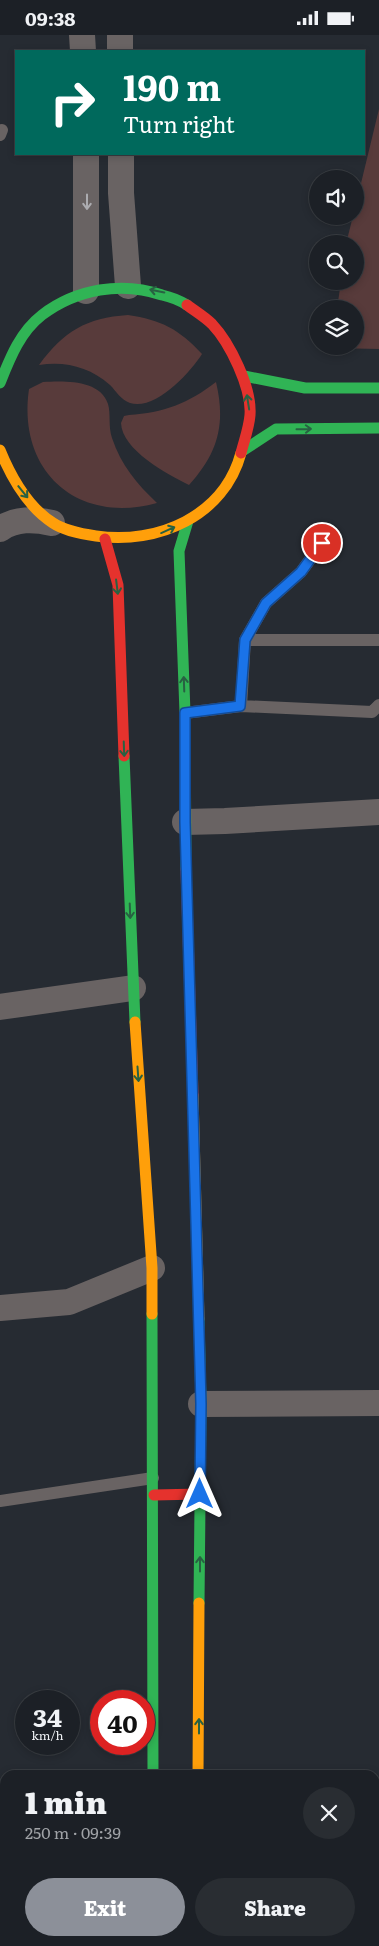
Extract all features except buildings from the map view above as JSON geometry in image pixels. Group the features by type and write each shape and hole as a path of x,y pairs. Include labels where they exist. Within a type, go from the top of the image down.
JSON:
{"street":[{"path":"82,35 83,50"},
{"path":"120,35 120,50"},
{"path":"86,155 86,291"},
{"path":"121,155 121,193 128,286"},
{"path":"0,383 4,365 20,332 42,315 63,301 86,291 128,286 166,293 200,313 227,341 244,376 250,413 244,450 235,471 222,491 207,507 188,521 162,534 134,539 105,539 78,533 37,519 21,520 0,529"},
{"path":"244,376 305,388 379,387"},
{"path":"244,450 276,429 379,428"},
{"path":"0,450 15,482 52,523"},
{"path":"188,521 179,551 185,713 185,822 201,1404 198,1770"},
{"path":"105,539 118,585 133,988 152,1268 154,1495 153,1770"},
{"path":"185,822 379,812"},
{"path":"0,1007 133,988"},
{"path":"0,1309 69,1302 152,1268"},
{"path":"201,1404 379,1403"},
{"path":"154,1495 200,1494"}],"lane":[{"path":"240,706 245,640 266,603 301,572 322,543"},
{"path":"245,640 379,640"},
{"path":"185,713 240,706 372,712 379,705"},
{"path":"0,1501 153,1478"}],"shaded area":[{"path":"379,109 379,349 364,349 364,300 338,300 340,290 364,290 364,235 348,235 351,225 364,225 364,171"},
{"path":"128,315 169,327 194,345 202,354 181,380 161,396 140,404 130,403 121,398 102,379 85,370 59,364 39,365 58,343 77,328 100,319"},
{"path":"43,382 80,383 97,390 104,396 109,408 112,438 120,457 136,481 157,503 128,508 102,506 78,498 58,485 43,467 33,445 28,418 29,389"},
{"path":"216,382 220,411 217,437 207,461 189,485 158,468 137,452 123,433 121,423 124,416 153,412 175,406 196,396"}],"traffic: fast":[{"path":"0,383 12,355 28,329 42,315 69,299 100,290 115,288 147,291 178,300 187,305"},
{"path":"244,376 305,388 379,388"},
{"path":"244,450 276,429 379,428"},
{"path":"186,869 185,713 179,551 188,521"},
{"path":"124,756 135,1022"},
{"path":"152,1314 153,1770"},
{"path":"199,1319 201,1404 199,1603"}],"traffic: slow":[{"path":"0,450 9,471 21,491 36,509 53,523 79,533 119,538 142,536 165,530 185,521 204,509 220,494 232,475 241,453"},
{"path":"135,1022 152,1268 152,1314"},
{"path":"193,1095 199,1319"},
{"path":"198,1770 199,1603"}],"traffic: jam":[{"path":"187,305 209,321 219,332 244,379 250,404 250,415 248,430 241,453"},
{"path":"105,539 118,585 124,756"},
{"path":"186,869 193,1095"},
{"path":"154,1495 200,1494"}],"route":[{"path":"200,1494 201,1404 185,822 185,713 240,706 245,640 266,603 301,572 322,543"}]}
